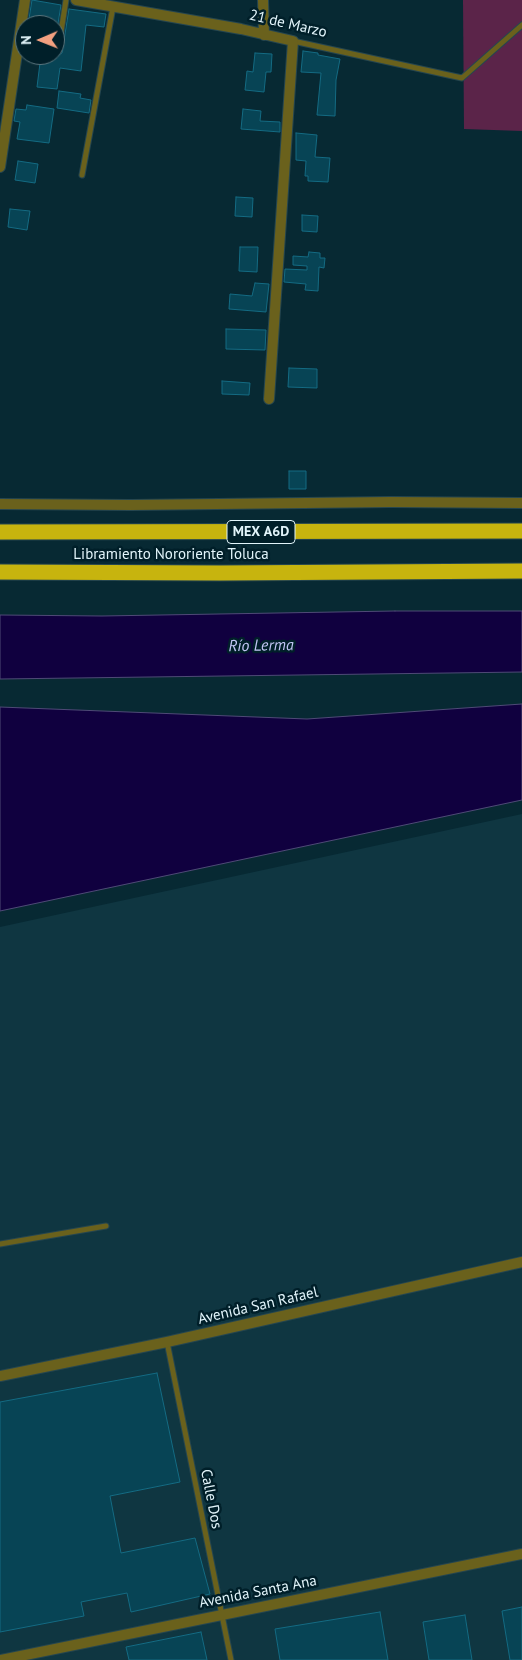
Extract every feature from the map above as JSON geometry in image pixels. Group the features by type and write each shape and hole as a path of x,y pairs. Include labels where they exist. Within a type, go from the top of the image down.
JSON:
{"highway":[{"name":"Libramiento Nororiente Toluca","path":"0,532 522,531"},
{"name":"Libramiento Nororiente Toluca","path":"0,572 220,574 522,571"}],"street":[{"path":"24,15 25,0"},
{"name":"21 de Marzo","path":"76,0 241,28 293,41"},
{"path":"263,0 264,35"},
{"path":"269,398 293,41"},
{"path":"0,167 20,65"},
{"path":"0,504 522,503"},
{"name":"Avenida San Rafael","path":"0,1376 167,1342 522,1262"},
{"name":"Avenida Santa Ana","path":"1,1660 522,1554"}],"lane":[{"path":"64,15 66,0"},
{"path":"82,175 112,7"},
{"name":"21 de Marzo","path":"293,41 462,78 522,25"},
{"path":"0,1244 106,1226"},
{"name":"Calle Dos","path":"167,1342 231,1660"}],"shaded area":[{"path":"463,0 522,0 522,131 464,129"},
{"path":"522,814 522,1660 0,1660 0,927"}],"water":[{"name":"Río Lerma","path":"395,611 522,611 522,672 0,679 0,615 102,616"},
{"path":"522,704 522,800 0,911 0,707 307,719"}],"building":[{"path":"32,0 61,5 59,15 30,15"},
{"path":"69,9 106,14 104,27 86,25 81,71 60,68 57,89 37,87 40,65 65,65 65,34"},
{"path":"303,51 340,59 336,80 335,116 317,115 321,73 301,72"},
{"path":"255,53 272,54 271,72 266,72 264,92 245,90 247,71 253,72"},
{"path":"59,91 81,94 80,98 91,100 89,113 57,108"},
{"path":"27,105 54,109 49,143 17,139 20,122 14,121 16,109 26,110"},
{"path":"243,109 261,111 260,121 280,122 280,132 241,129"},
{"path":"296,133 317,135 315,157 330,158 328,182 308,181 308,176 305,176 306,161 296,160"},
{"path":"18,161 38,164 35,183 15,180"},
{"path":"236,197 253,198 252,217 235,216"},
{"path":"10,209 30,211 27,230 8,227"},
{"path":"302,215 318,216 317,232 302,231"},
{"path":"240,247 258,247 257,272 239,271"},
{"path":"309,252 320,253 320,258 325,258 324,268 319,267 318,291 305,290 306,284 284,282 285,269 307,270 307,266 293,265 293,256 308,257"},
{"path":"255,283 269,284 266,312 229,309 230,294 252,296"},
{"path":"226,329 266,330 265,350 226,349"},
{"path":"289,368 317,369 317,388 288,387"},
{"path":"222,381 250,383 249,395 222,394"},
{"path":"289,471 306,471 306,489 289,489"},
{"path":"157,1373 180,1482 110,1496 121,1553 195,1538 210,1594 131,1612 127,1593 81,1602 84,1616 0,1632 0,1402"},
{"path":"522,1607 522,1660 510,1660 502,1611"},
{"path":"380,1612 388,1660 280,1660 275,1629"},
{"path":"465,1615 472,1660 429,1660 423,1622"},
{"path":"201,1632 207,1660 129,1660 126,1647"}]}
